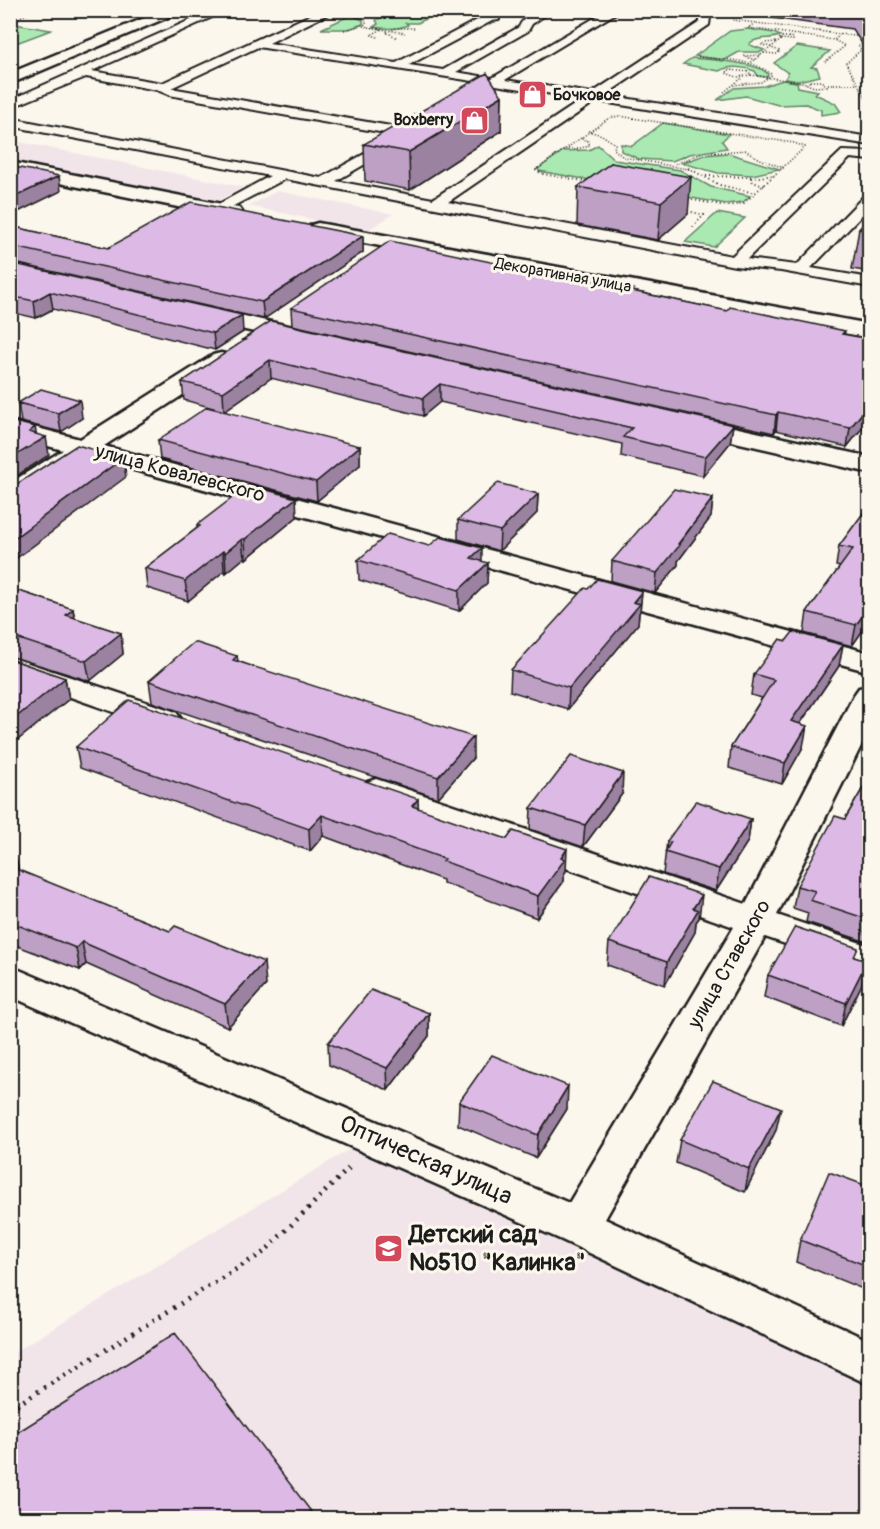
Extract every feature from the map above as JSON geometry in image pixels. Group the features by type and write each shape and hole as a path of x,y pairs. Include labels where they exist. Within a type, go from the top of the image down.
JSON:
{"street":[{"path":"10,79 178,10"},
{"path":"10,167 255,216"},
{"name":"Декоративная улица","path":"300,225 391,244 870,331"},
{"path":"363,263 391,244"},
{"path":"179,308 327,341"},
{"path":"10,495 297,309"},
{"path":"662,418 870,465"},
{"name":"улица Ковалевского","path":"10,428 870,663"},
{"path":"10,666 191,728"},
{"name":"улица Ставского","path":"578,1227 756,920 870,695"},
{"path":"349,782 870,960"},
{"name":"Оптическая улица","path":"10,980 379,1138 578,1227 870,1364"}],"lane":[{"path":"223,10 79,72 163,87 169,91 413,130 325,181"},
{"path":"163,87 331,10"},
{"path":"398,66 497,18 459,10"},
{"path":"444,74 524,29 521,22 547,10"},
{"path":"476,93 616,10"},
{"path":"682,10 711,12"},
{"path":"434,205 705,23 705,17 711,12"},
{"path":"257,44 870,141"},
{"path":"10,105 85,73"},
{"path":"10,122 735,262 801,270 870,283"},
{"path":"735,262 847,154 870,156"},
{"path":"220,209 284,174"},
{"path":"801,270 870,198"},
{"path":"554,227 570,215"}],"path":[{"path":"10,21 36,10"},
{"path":"730,20 870,38"},
{"path":"755,23 748,28 834,40 844,46 825,62"},
{"path":"362,26 405,33"},
{"path":"388,30 415,28"},
{"path":"388,30 386,33 396,37"},
{"path":"776,32 781,40"},
{"path":"834,40 841,34"},
{"path":"755,60 744,56 777,54 780,51 764,46 762,43 808,36"},
{"path":"870,38 859,46 861,50 846,63 870,105"},
{"path":"749,64 781,40"},
{"path":"692,56 749,64 767,69 772,75 771,78"},
{"path":"751,75 749,72 740,70 729,70 726,73 737,77 751,75 807,83 819,87 828,84"},
{"path":"734,85 753,84 771,78"},
{"path":"807,83 815,81 828,84 858,84"},
{"path":"627,116 737,134 794,143 805,147 756,193 744,203 737,205 710,204 543,174 535,170 609,118 627,116"},
{"path":"551,125 589,132 612,140 615,144 614,149 623,157 695,170 720,185 756,193"},
{"path":"737,134 737,139"},
{"path":"564,149 578,149 590,145 588,141 580,138"},
{"path":"740,144 760,159 784,168"},
{"path":"674,165 700,154 745,150"},
{"path":"706,176 776,175"},
{"path":"753,177 753,182 764,186"},
{"path":"622,194 628,189"},
{"path":"699,213 710,204"},
{"path":"668,249 704,217 699,213 675,209"},
{"path":"10,1409 264,1252 379,1138"}],"shaded area":[{"path":"10,140 243,187 212,204 11,162"},
{"path":"277,191 393,214 367,231 249,206"},
{"name":"Детский сад №510 \"Калинка\"","path":"360,1143 869,1376 869,1518 11,1518 11,1354"}],"green space":[{"path":"395,10 440,11 418,23 406,23 408,25 400,28 373,27 378,24 376,20"},
{"path":"351,15 363,20 363,24 349,29 321,29"},
{"path":"11,25 51,30 11,45"},
{"path":"748,29 780,36 750,43 764,50 761,52 739,52 725,60 695,56 730,31"},
{"path":"797,46 830,51 811,67 817,68 820,76 798,81 785,79 788,73 774,63"},
{"path":"692,58 744,64 768,74 767,77 758,76 755,71 741,68 732,67 719,71 683,64"},
{"path":"783,80 797,82 798,87 818,91 815,94 835,103 841,112 821,115 821,110 806,104 778,105 746,96 717,100 734,88 764,86"},
{"path":"663,123 729,134 722,141 727,148 690,154 672,161 639,159 621,151 621,144 632,146"},
{"path":"598,145 615,160 680,170 711,187 750,196 743,202 726,204 538,169 563,151 589,150"},
{"path":"728,153 779,169 752,175 718,173 682,163 705,155"},
{"path":"717,213 745,218 714,247 685,242"}],"building":[{"path":"859,10 870,10 870,18 866,21"},
{"path":"487,73 502,96 409,152 364,144"},
{"path":"611,163 691,177 661,202 578,187"},
{"path":"10,166 59,176 10,199"},
{"path":"191,202 363,236 262,302 10,246 10,226 108,248"},
{"path":"870,217 870,231 859,229"},
{"path":"390,241 591,282 593,280 634,289 631,291 727,311 730,307 845,331 842,334 870,339 870,403 850,428 778,412 776,415 291,308"},
{"path":"10,263 242,315 213,333 50,292 34,301 10,296"},
{"path":"271,321 733,425 705,457 623,437 632,428 440,384 423,398 270,360 223,392 182,382"},
{"path":"41,389 80,400 58,413 18,403"},
{"path":"207,407 360,446 316,482 158,440"},
{"path":"10,421 35,427 29,432 46,437 10,459"},
{"path":"77,445 123,458 10,541 10,485 17,484"},
{"path":"498,483 538,494 500,531 458,520"},
{"path":"249,485 296,498 245,539 225,553 223,551 185,581 145,568 200,526 197,525"},
{"path":"674,489 713,498 657,573 612,561"},
{"path":"870,504 870,605 856,625 807,612 853,549 839,546"},
{"path":"388,534 429,546 440,537 482,548 471,558 488,563 459,590 358,560"},
{"path":"597,579 642,591 633,602 640,604 569,688 511,670 585,588 588,589"},
{"path":"10,588 73,609 66,615 121,633 86,661 10,636"},
{"path":"793,632 843,645 791,721 807,726 785,763 731,747 774,680 754,674 780,639 786,641"},
{"path":"194,642 237,656 233,660 473,737 438,777 149,681"},
{"path":"10,659 65,678 10,722"},
{"path":"129,700 418,799 412,806 507,839 513,831 567,849 561,858 565,859 538,896 443,861 445,859 322,815 309,829 76,747"},
{"path":"571,756 623,773 585,825 531,808"},
{"path":"870,776 870,920 810,900 815,891 797,886 835,816 845,819"},
{"path":"696,801 751,819 719,869 665,852 671,842 667,841"},
{"path":"10,860 17,862 11,867 170,931 175,926 264,962 225,1004 82,942 76,948 10,922"},
{"path":"649,877 702,895 693,908 698,910 667,962 609,942"},
{"path":"795,927 858,948 854,957 867,961 846,1003 768,975"},
{"path":"371,990 429,1013 387,1068 328,1043"},
{"path":"492,1055 568,1086 538,1135 459,1102"},
{"path":"713,1081 781,1108 749,1169 680,1140"},
{"path":"829,1172 870,1187 870,1267 800,1240"},
{"path":"175,1333 316,1518 10,1518 10,1437"}],"place":[{"name":"Бочковое","path":"532,95"},
{"name":"Boxberry","path":"474,120"},
{"name":"Детский сад №510 \"Калинка\"","path":"388,1248"}]}
